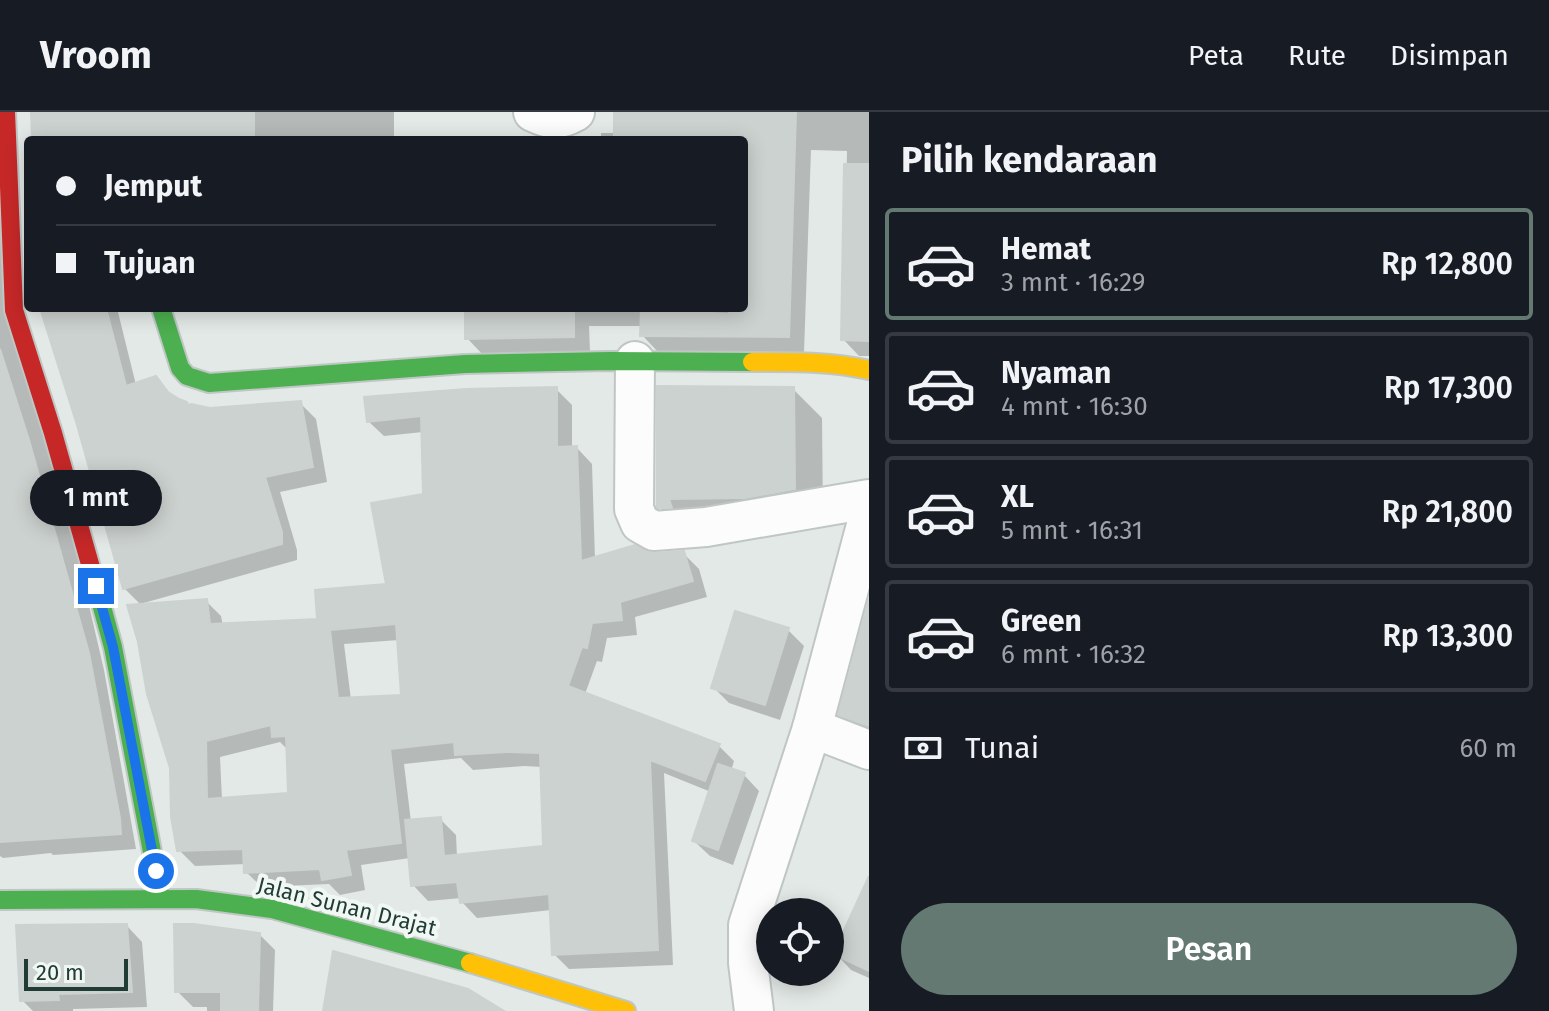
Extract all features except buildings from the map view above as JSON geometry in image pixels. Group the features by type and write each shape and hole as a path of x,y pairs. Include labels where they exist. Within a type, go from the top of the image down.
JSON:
{"street":[{"path":"6,112 14,310 53,433 113,647 161,899"},
{"path":"533,112 549,119 563,119 575,112"},
{"path":"162,312 180,368 187,376 209,383 465,364 795,362 869,370"},
{"path":"635,361 634,509 640,523 654,531 706,527 869,499"},
{"path":"754,1011 748,963 748,925 812,728 869,514"},
{"path":"812,728 869,750"},
{"name":"Jalan Sunan Drajat","path":"0,900 196,899 272,909 457,959 626,1011"}],"traffic: fast":[{"path":"162,312 180,368 187,376 209,383 465,364 752,362"},
{"path":"99,596 113,647 161,899"},
{"path":"0,900 196,899 272,909 470,963"}],"traffic: slow":[{"path":"752,362 826,364 869,370"},
{"path":"470,963 626,1011"}],"traffic: jam":[{"path":"6,112 14,310 99,596"}],"route":[{"path":"96,586 113,647 156,871"}]}
